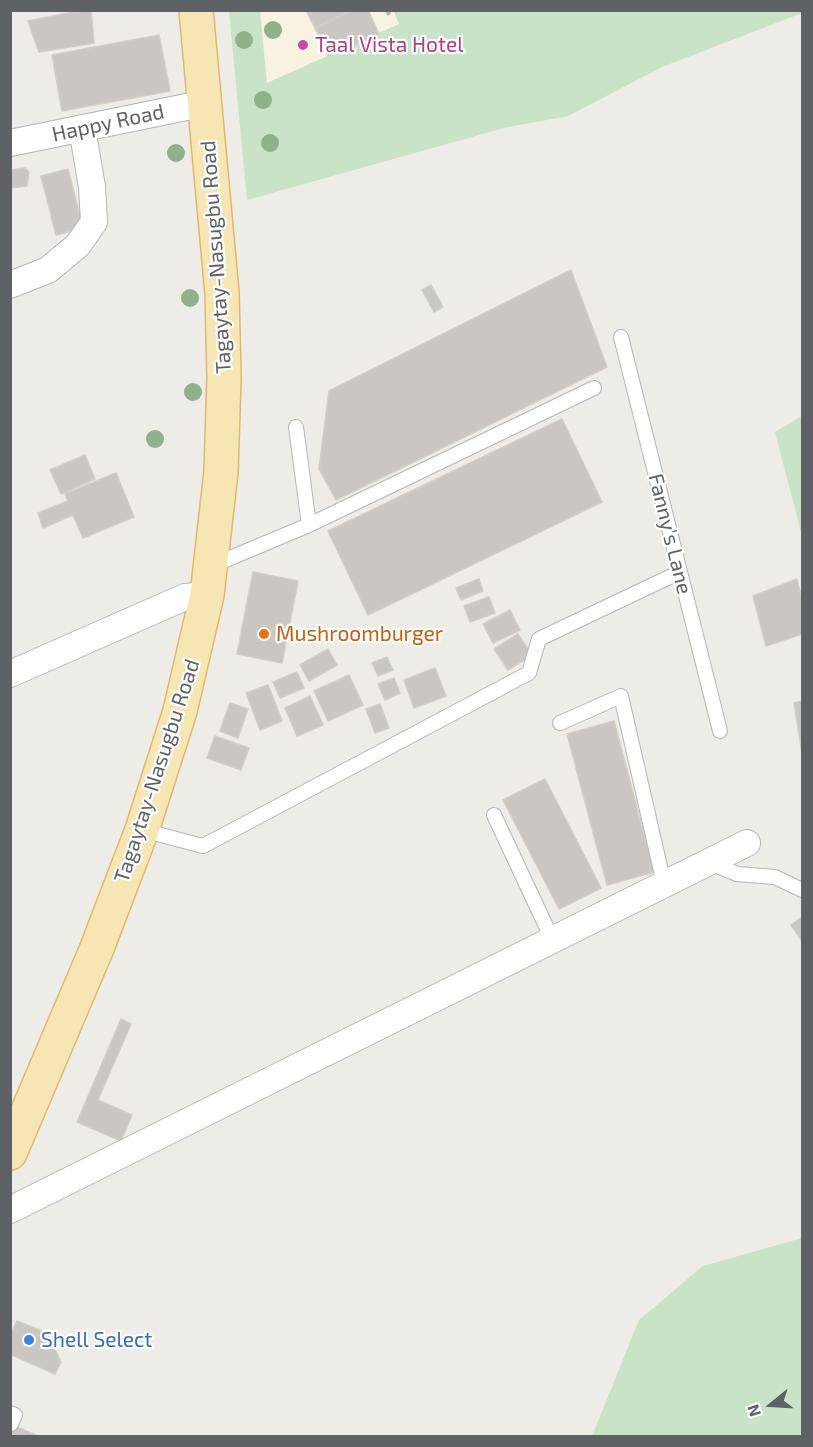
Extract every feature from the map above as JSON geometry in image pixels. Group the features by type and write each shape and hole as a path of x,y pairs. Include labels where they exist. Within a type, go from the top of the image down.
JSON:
{"main road":[{"name":"Tagaytay-Nasugbu Road","path":"10,1153 97,948 142,830 180,711 208,581 221,472 224,378 222,292 196,10"}],"street":[{"name":"Happy Road","path":"10,143 206,103"},
{"path":"10,285 48,270 78,245 94,222 92,187 82,128"},
{"path":"10,674 185,597 208,581"},
{"path":"10,1210 747,843"}],"lane":[{"name":"Fanny's Lane","path":"621,337 720,731"},
{"path":"208,581 309,525 594,388"},
{"path":"296,427 309,525"},
{"path":"142,830 202,846 529,673 539,639 680,572"},
{"path":"560,723 621,696 664,884"},
{"path":"494,814 552,939"},
{"path":"708,862 737,874 775,877 802,890"},
{"path":"10,1413 15,1415 11,1424"}],"shaded area":[{"name":"Taal Vista Hotel","path":"249,10 430,11 256,88"}],"green space":[{"path":"802,10 802,13 662,67 568,116 504,128 247,200 229,11 260,11 267,83 399,24 394,12 396,11"},
{"path":"802,416 802,536 775,432"},
{"path":"802,1238 802,1436 592,1436 639,1320 703,1266"}],"building":[{"path":"91,10 94,43 39,52 28,21"},
{"path":"306,10 352,10 315,28"},
{"path":"352,10 368,10 379,34 328,56 315,28"},
{"path":"159,35 170,91 62,111 52,55"},
{"path":"25,168 29,172 27,186 10,188 10,170"},
{"path":"68,169 83,228 56,235 41,176"},
{"path":"571,270 607,367 336,500 319,469 329,391"},
{"path":"431,285 443,307 434,312 422,290"},
{"path":"562,419 602,502 368,615 328,531"},
{"path":"85,455 95,479 61,494 50,470"},
{"path":"116,473 134,517 83,538 73,515 43,528 38,513 68,501 65,494"},
{"name":"Mushroomburger","path":"253,572 298,581 282,663 237,654"},
{"path":"479,579 483,591 461,600 456,588"},
{"path":"797,579 802,601 802,634 766,646 753,596"},
{"path":"489,597 495,613 470,622 464,606"},
{"path":"510,610 520,630 493,643 483,624"},
{"path":"518,634 532,655 508,670 494,649"},
{"path":"328,649 337,665 309,681 300,665"},
{"path":"387,657 393,670 378,676 372,663"},
{"path":"435,668 446,696 414,708 404,680"},
{"path":"297,672 304,688 280,698 273,682"},
{"path":"349,675 363,705 328,721 314,691"},
{"path":"394,678 400,693 385,700 378,684"},
{"path":"268,685 282,721 260,730 246,693"},
{"path":"310,696 323,725 297,736 285,708"},
{"path":"802,701 802,753 794,703"},
{"path":"230,703 248,709 238,738 220,731"},
{"path":"380,704 389,728 375,733 366,709"},
{"path":"614,721 654,872 607,885 567,734"},
{"path":"215,736 249,748 241,770 207,758"},
{"path":"545,779 601,888 559,909 503,800"},
{"path":"802,917 802,941 791,925"},
{"path":"121,1019 131,1024 98,1100 132,1115 121,1141 77,1122"},
{"path":"17,1321 47,1333 61,1362 55,1374 10,1354 10,1336"},
{"path":"10,1424 38,1436 10,1436"}],"place":[{"name":"Taal Vista Hotel","path":"303,45"},
{"name":"Mushroomburger","path":"264,634"},
{"name":"Shell Select","path":"29,1340"}]}
